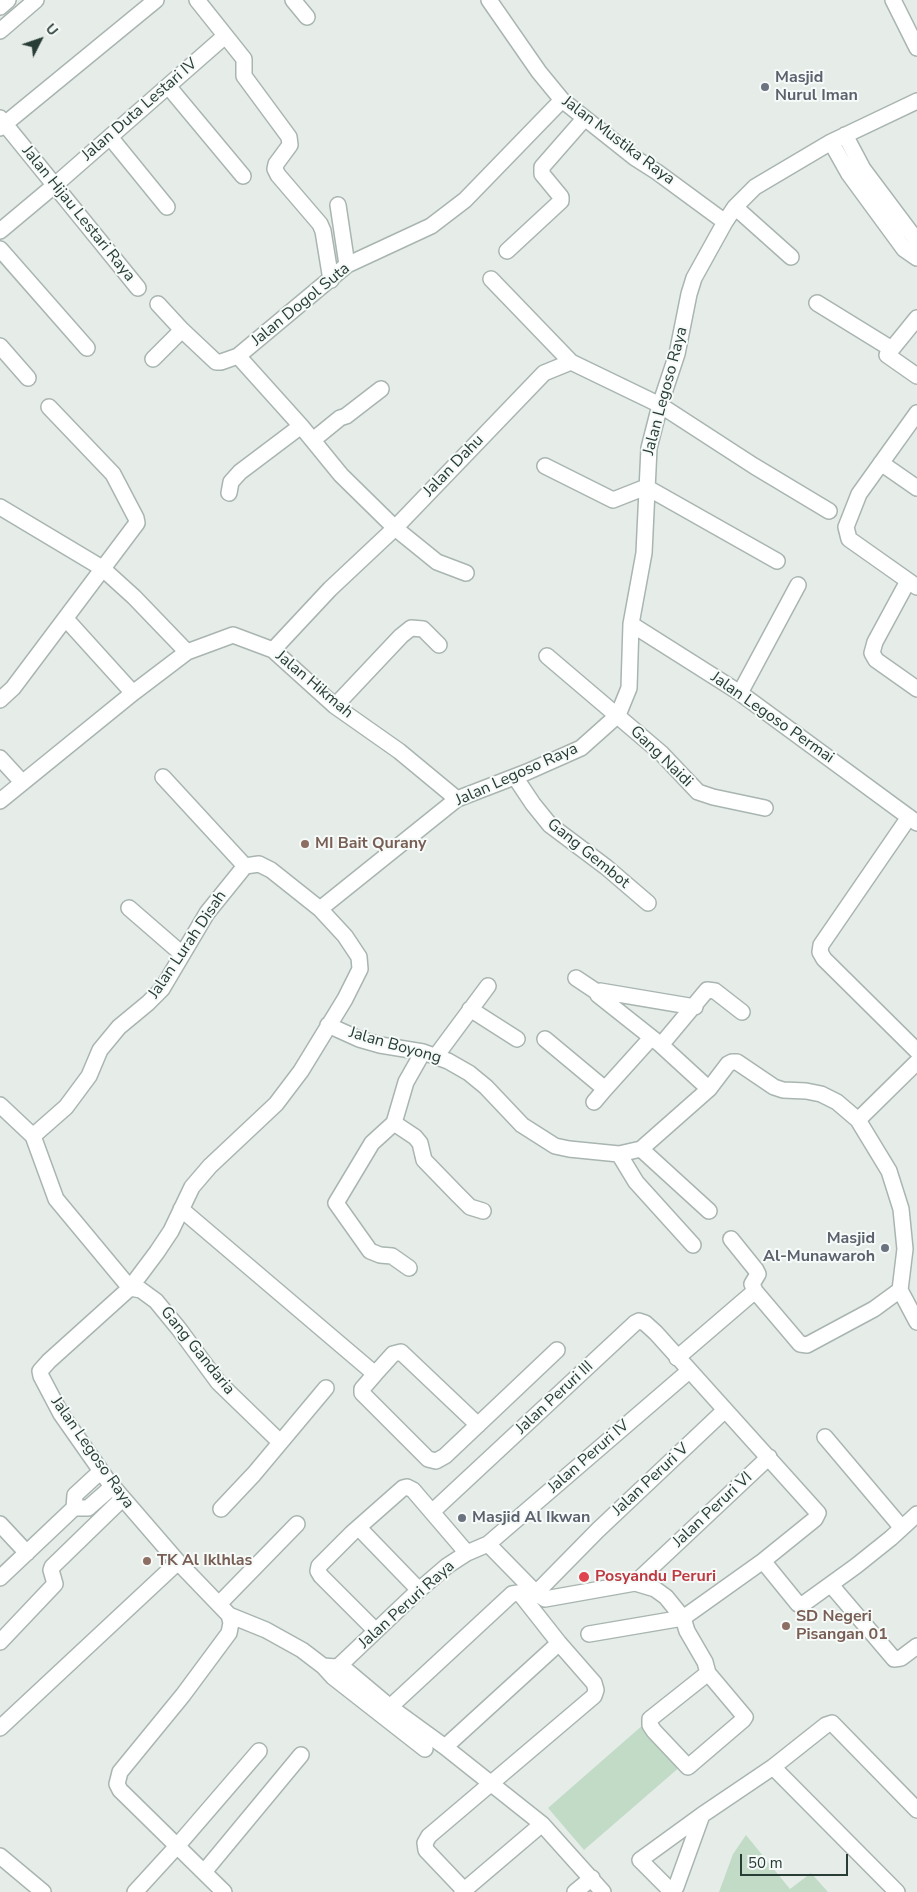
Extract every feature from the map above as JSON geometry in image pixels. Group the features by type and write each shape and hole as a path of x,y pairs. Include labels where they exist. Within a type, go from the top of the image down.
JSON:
{"street":[{"path":"0,7 8,0"},
{"path":"0,31 36,0"},
{"path":"2,123 156,0"},
{"path":"197,0 244,59 243,74 245,79 289,137 290,145 276,164 275,169 320,224 323,231 330,280"},
{"path":"292,0 307,16"},
{"name":"Jalan Mustika Raya","path":"489,0 539,72 562,100 635,158 725,222"},
{"path":"894,0 917,48"},
{"name":"Jalan Duta Lestari IV","path":"0,231 225,36"},
{"path":"168,86 243,176"},
{"name":"Jalan Dogol Suta","path":"158,304 216,362 238,356 347,265 431,226 465,200 562,100"},
{"name":"Jalan Legoso Raya","path":"224,1609 178,1562 112,1487 61,1414 40,1371 130,1288 157,1252 182,1209 192,1187 210,1166 276,1104 301,1071 345,999 360,970 361,964 359,957 345,936 320,909 457,799 581,748 618,715 629,688 631,624 644,553 649,448 660,404 677,354 694,278 735,207 755,187 838,139 917,101"},
{"path":"507,251 561,201 561,197 542,174 542,167 584,119"},
{"name":"Jalan Hijau Lestari Raya","path":"2,123 138,288"},
{"path":"110,137 167,207"},
{"path":"838,139 846,153 864,169 914,237 917,245"},
{"path":"846,153 849,174 904,248 917,258"},
{"path":"338,205 347,265"},
{"path":"735,207 791,257"},
{"path":"0,249 87,348"},
{"path":"491,279 571,362 660,404 754,466 829,511"},
{"path":"817,303 890,348"},
{"path":"917,318 890,348 887,354 888,358 917,376"},
{"path":"153,359 182,330"},
{"path":"0,346 28,378"},
{"path":"238,356 301,426 341,475 395,528 436,562 466,573"},
{"name":"Jalan Dahu","path":"274,650 330,588 395,528 544,374 571,362"},
{"path":"313,440 381,389"},
{"path":"0,700 13,688 66,620 102,568 137,524 136,518 114,474 49,407"},
{"path":"917,413 859,494 846,527 849,539 912,584 875,642 872,653 876,660 917,689"},
{"path":"229,493 231,482 240,472 301,426"},
{"path":"880,463 917,488"},
{"path":"545,466 613,500 646,487 777,561"},
{"path":"0,507 102,568 134,597 187,652"},
{"path":"740,693 798,585"},
{"path":"66,620 133,693"},
{"name":"Jalan Legoso Permai","path":"631,624 740,693 913,820 821,945 820,952 824,959 917,1050"},
{"path":"335,706 401,636 411,628 423,629 439,644"},
{"name":"Jalan Hikmah","path":"0,800 187,652 233,635 274,650 335,706 399,751 457,799"},
{"name":"Gang Naidi","path":"547,656 665,757 698,792 765,808"},
{"path":"0,758 22,782"},
{"name":"Gang Gembot","path":"515,776 533,804 550,825 599,861 648,903"},
{"path":"163,777 245,866 259,864 271,870 320,909"},
{"name":"Jalan Lurah Disah","path":"32,1136 66,1107 89,1076 100,1050 119,1027 148,1003 162,988 210,908 245,866"},
{"path":"129,908 182,954"},
{"path":"576,978 597,992 598,995 656,1042 709,1089"},
{"path":"409,1268 392,1256 380,1255 370,1251 336,1203 372,1143 394,1123 406,1082 470,1010 488,986"},
{"path":"594,1102 605,1089 695,1007 708,990 713,990 742,1012"},
{"path":"597,992 695,1007"},
{"path":"470,1010 517,1039"},
{"name":"Jalan Boyong","path":"328,1025 359,1039 380,1045 430,1054 469,1073 486,1086 516,1120 550,1144 569,1149 619,1154 640,1149 709,1089 728,1064 737,1062 783,1090 821,1094 837,1102 858,1120 889,1170 901,1209 907,1296"},
{"path":"544,1039 605,1089"},
{"path":"858,1120 917,1062"},
{"path":"0,1105 32,1136 56,1199 130,1288"},
{"path":"394,1123 415,1137 420,1143 424,1160 470,1207 483,1211"},
{"path":"640,1149 710,1211"},
{"path":"619,1154 636,1182 693,1245"},
{"path":"182,1209 375,1374"},
{"path":"731,1239 758,1274 752,1284 755,1291 800,1344 807,1345 874,1309 907,1296 917,1322"},
{"name":"Gang Gandaria","path":"130,1288 141,1290 156,1301 218,1382 280,1442"},
{"path":"677,1358 755,1291"},
{"name":"Jalan Peruri III","path":"433,1511 639,1322 645,1323 818,1513 815,1519 763,1560"},
{"path":"478,1425 401,1352 394,1354 362,1389 362,1393 428,1459 436,1461 445,1456 478,1425 557,1350"},
{"name":"Jalan Peruri IV","path":"488,1544 689,1371"},
{"path":"221,1509 254,1474 326,1388"},
{"name":"Jalan Peruri V","path":"536,1593 598,1530 725,1410"},
{"path":"825,1438 902,1528"},
{"name":"Jalan Peruri VI","path":"635,1583 769,1457"},
{"path":"0,1578 74,1508 75,1495 101,1471"},
{"path":"74,1508 88,1508 112,1487"},
{"path":"376,1631 318,1571 320,1566 403,1488 407,1487 413,1490 467,1552"},
{"path":"0,1642 55,1584 51,1570 52,1567 122,1499"},
{"path":"589,1634 682,1618 763,1560 798,1604 802,1605 876,1551 917,1514"},
{"path":"0,1524 26,1553"},
{"path":"224,1609 297,1524"},
{"path":"359,1528 419,1590"},
{"path":"488,1544 536,1593 545,1599 635,1583 660,1592 676,1608 705,1662 708,1673 744,1717 743,1720 688,1767 654,1731 650,1725 650,1719 708,1673"},
{"name":"Jalan Peruri Raya","path":"340,1665 447,1566 467,1552 488,1544"},
{"path":"0,1728 178,1562"},
{"path":"831,1585 894,1659 901,1658 917,1646"},
{"path":"390,1707 512,1594 522,1596 594,1683 596,1690 594,1696 429,1836 425,1843 426,1850 463,1891 542,1824"},
{"path":"224,1609 302,1650 323,1666 333,1677 425,1749"},
{"path":"224,1609 231,1623 228,1633 183,1695 118,1778 117,1784 120,1790 224,1892"},
{"path":"445,1747 559,1643"},
{"path":"323,1666 336,1667 340,1665 390,1707 445,1747 542,1824 603,1892"},
{"path":"702,1815 676,1887 671,1891 640,1860 702,1815 772,1767 826,1725 832,1723 914,1803"},
{"path":"135,1892 259,1751"},
{"path":"204,1872 301,1755"},
{"path":"772,1767 897,1892"},
{"path":"3,1864 43,1892"},
{"path":"575,1892 592,1878"}],"green space":[{"path":"644,1724 681,1766 584,1850 548,1808"},
{"path":"746,1835 790,1889 811,1873 828,1892 719,1892 733,1854"}],"place":[{"name":"Masjid Nurul Iman","path":"765,87"},
{"name":"MI Bait Qurany","path":"305,844"},
{"name":"Masjid Al-Munawaroh","path":"885,1248"},
{"name":"Masjid Al Ikwan","path":"462,1518"},
{"name":"TK Al Iklhlas","path":"147,1561"},
{"name":"Posyandu Peruri","path":"584,1577"},
{"name":"SD Negeri Pisangan 01","path":"786,1626"}]}
